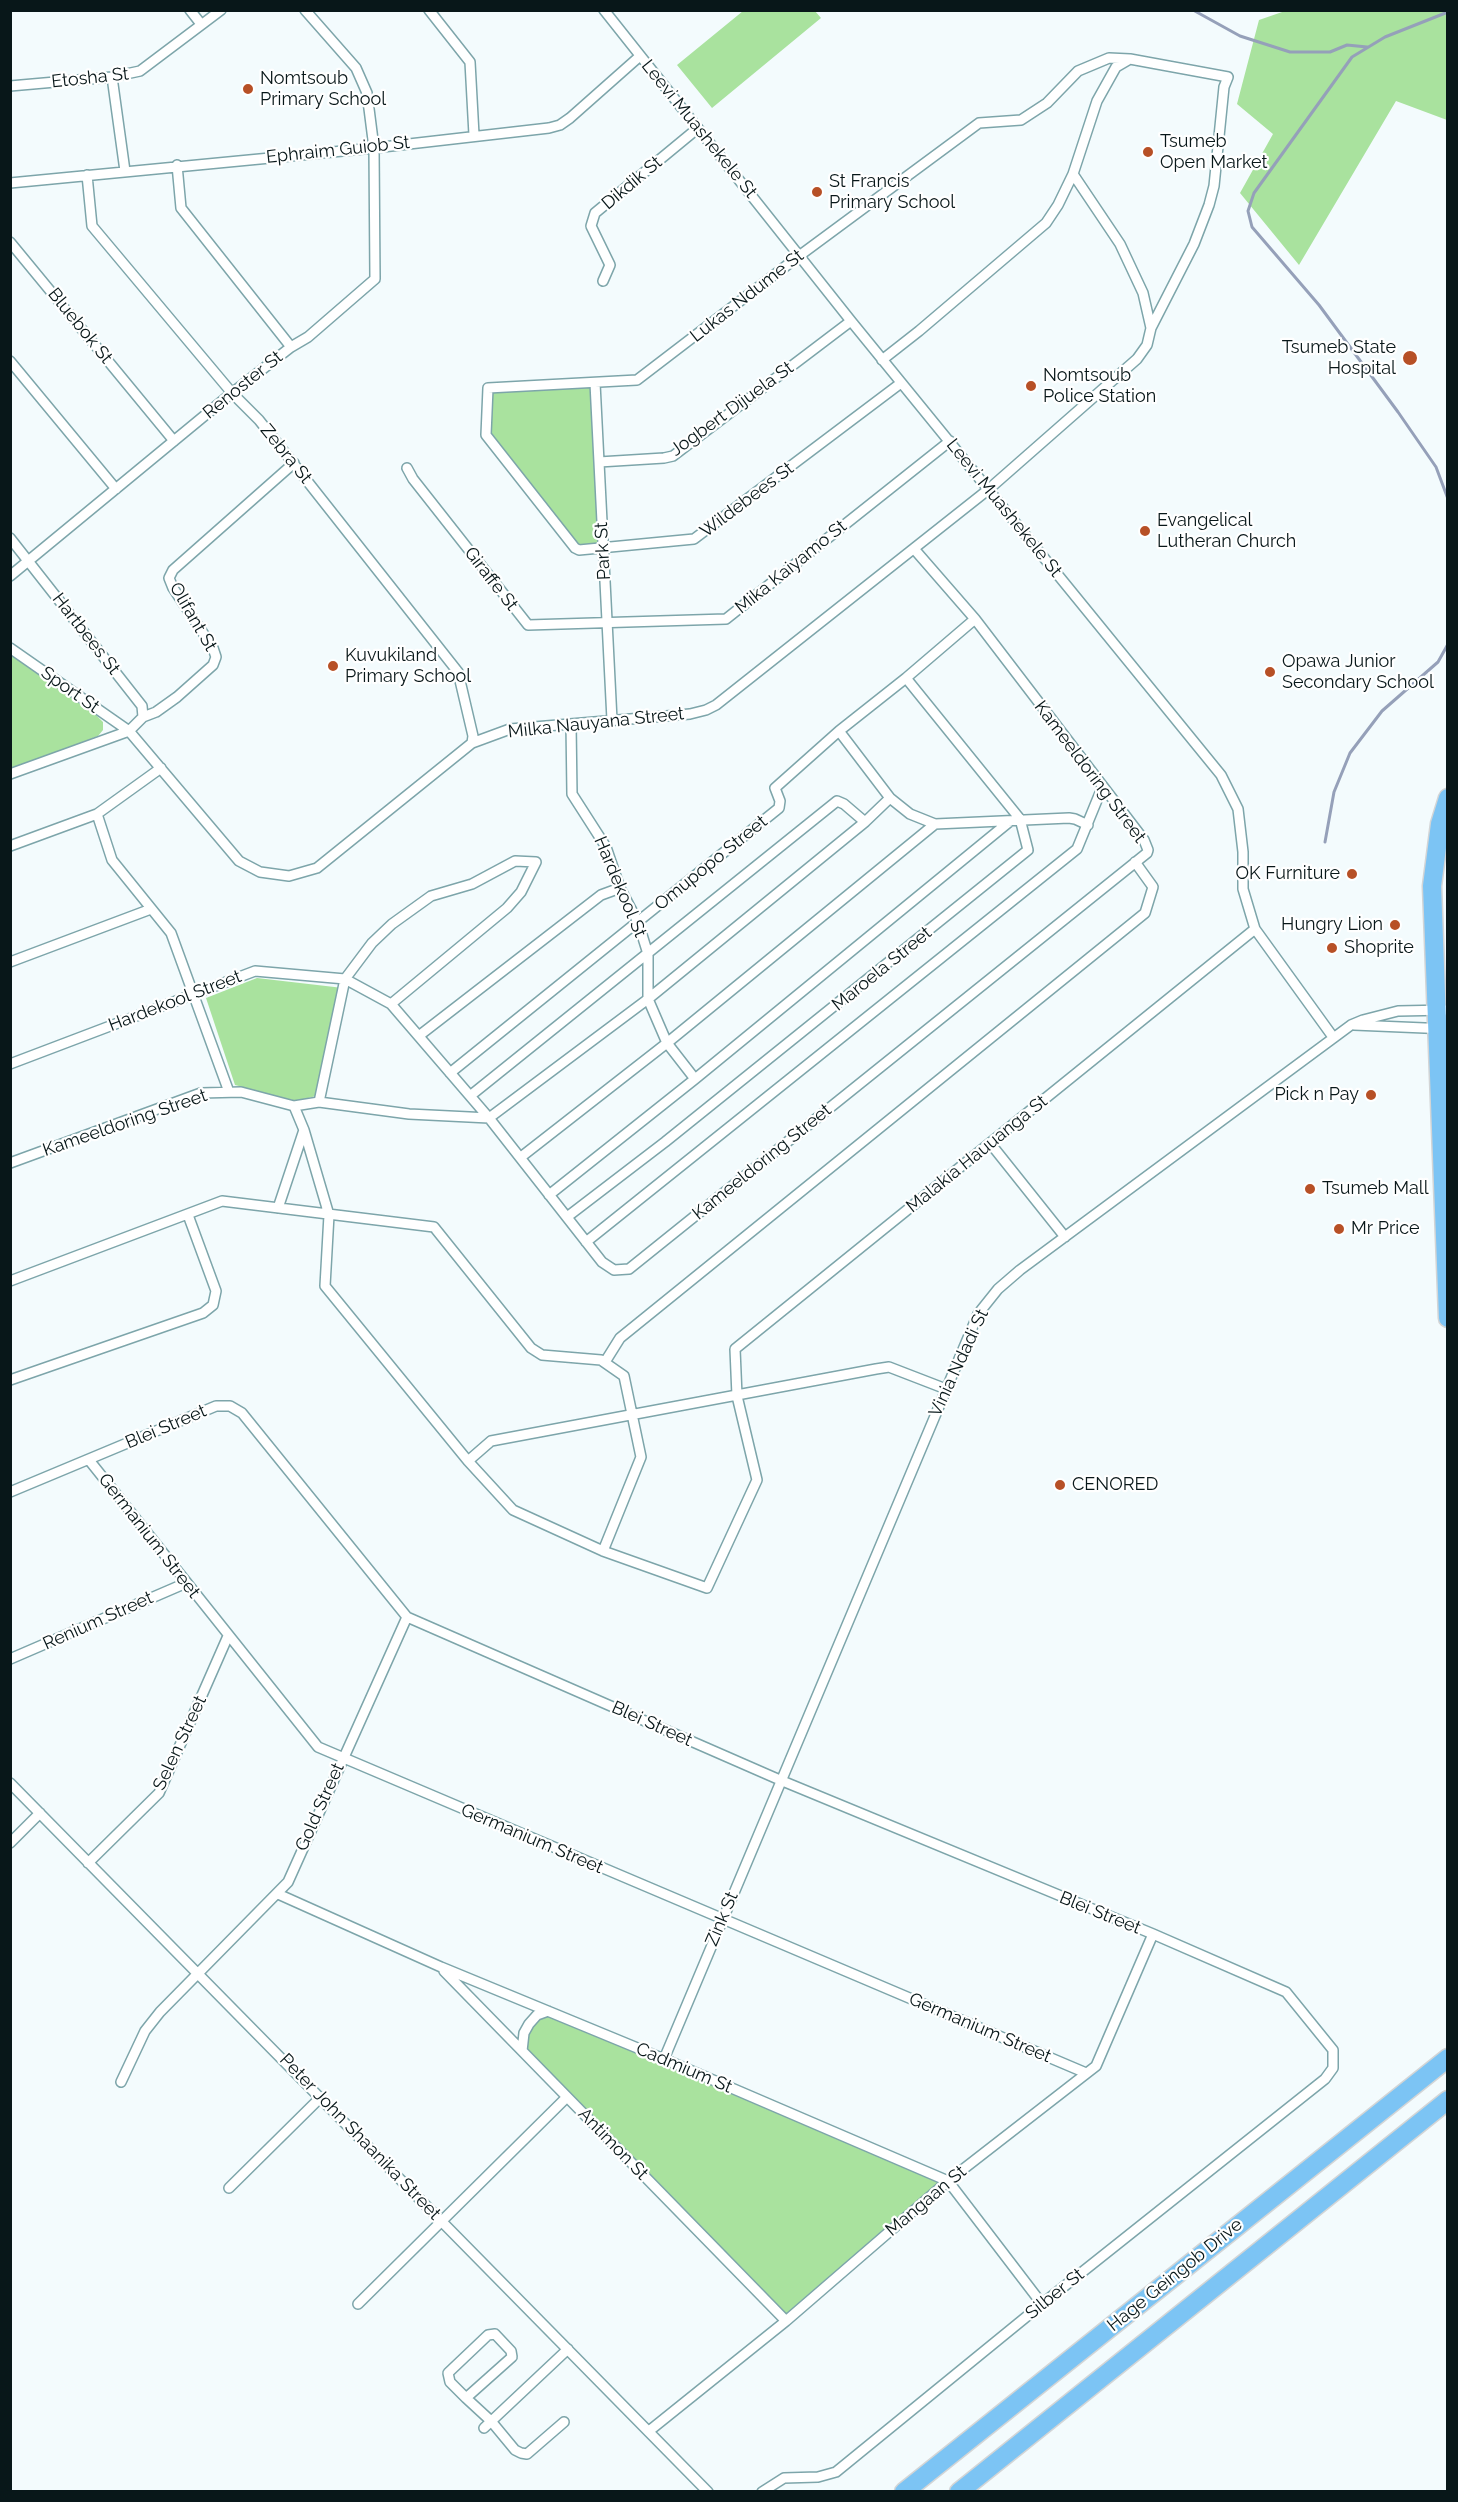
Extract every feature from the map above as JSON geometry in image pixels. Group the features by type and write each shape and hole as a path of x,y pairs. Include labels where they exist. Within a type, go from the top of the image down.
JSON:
{"highway":[{"path":"1448,798 1440,824 1432,886 1442,1010 1448,1318"},
{"name":"Hage Geingob Drive","path":"904,2492 1448,2058"},
{"name":"Hage Geingob Drive","path":"959,2492 1448,2100"}],"street":[{"path":"190,10 201,24"},
{"name":"Etosha St","path":"10,86 112,77 140,71 221,10"},
{"path":"305,10 361,76 367,93 374,148"},
{"path":"429,10 470,62 474,135"},
{"name":"Leevi Muashekele St","path":"604,10 882,360 1221,776 1238,809 1243,852 1243,889 1255,929 1333,1037"},
{"name":"Ephraim Guiob St","path":"10,183 177,165 374,148 560,125 640,56"},
{"name":"Lukas Ndume St","path":"487,390 491,387 633,381 641,378 799,256 979,123 1021,120 1047,103 1078,71 1109,58 1130,59"},
{"path":"882,360 1046,223 1058,205 1073,174 1088,125 1101,93 1116,67 1130,59 1228,77 1224,87 1214,186 1209,205 1194,244 1151,328"},
{"path":"112,77 125,171"},
{"name":"Dikdik St","path":"603,281 610,265 591,226 596,213 698,128"},
{"name":"Renoster St","path":"10,576 232,393 291,347 308,337 375,279 374,148"},
{"path":"177,165 181,208 291,347"},
{"path":"1073,174 1120,244 1143,292 1151,328"},
{"name":"Zebra St","path":"87,175 92,226 232,393 259,420 458,672 473,736 472,743"},
{"name":"Bluebok St","path":"10,242 174,441"},
{"name":"Jogbert Dijuela St","path":"599,462 673,456 851,321"},
{"name":"Milka Nauyana Street","path":"129,731 239,861 260,872 289,876 318,868 472,743 510,729 690,714 716,705 915,550 989,489 1137,359 1147,345 1151,328"},
{"path":"10,361 116,489"},
{"name":"Park St","path":"595,383 612,720"},
{"name":"Wildebees St","path":"487,390 486,435 575,548 579,550 697,538 901,383"},
{"name":"Mika Kaiyamo St","path":"607,623 728,618 950,441"},
{"name":"Olifant St","path":"143,717 156,712 177,697 213,665 216,657 213,648 173,588 169,578 173,570 294,464"},
{"name":"Giraffe St","path":"407,468 413,479 528,625 607,623"},
{"name":"Hartbees St","path":"10,538 142,706 143,717"},
{"name":"Kameeldoring Street","path":"10,1163 201,1093 241,1092 294,1106 319,1102 410,1114 489,1118 602,1262 614,1270 629,1269 1147,853 1147,846 975,619 915,550"},
{"name":"Omupopo Street","path":"450,1073 779,808 780,801 775,788 839,731 975,619"},
{"name":"Sport St","path":"10,648 129,731"},
{"name":"Maroela Street","path":"567,1218 1025,854 1029,846 1020,819 906,678"},
{"path":"10,774 129,731 143,717"},
{"name":"Hardekool St","path":"571,724 572,794 606,847 620,888 638,922 648,954 648,999 667,1044 695,1079"},
{"path":"839,731 890,798 910,814 935,824 1009,822 1020,819 1075,819 1088,825"},
{"path":"10,846 97,814 161,768"},
{"path":"586,1242 1077,849 1102,788"},
{"path":"345,979 391,1004 489,1118 648,999 865,822 890,798"},
{"path":"470,1096 837,801 844,804 865,822"},
{"path":"97,814 112,860 171,933 229,1092"},
{"path":"549,1195 695,1079 1009,822"},
{"path":"521,1157 667,1044 935,824"},
{"path":"319,1102 345,979 372,943 392,924 430,896 472,884 515,861 536,862 521,892 507,908 391,1004"},
{"path":"605,1362 620,1338 1145,913 1153,887 1135,862"},
{"path":"420,1035 601,895 620,888"},
{"path":"10,962 152,909"},
{"name":"Malakia Hauuanga St","path":"737,1396 735,1349 1255,929"},
{"name":"Hardekool Street","path":"10,1064 255,970 345,979"},
{"name":"Vinia Ndadi St","path":"780,1780 978,1314 998,1289 1352,1025 1398,1011 1442,1010"},
{"path":"1352,1025 1442,1029"},
{"path":"294,1106 304,1130 329,1215 325,1286 468,1461 510,1508 603,1551 705,1588 708,1587 757,1480 737,1396"},
{"path":"278,1208 304,1130"},
{"path":"990,1143 1065,1237"},
{"path":"10,1281 222,1201 434,1227 531,1348 542,1355 601,1360 624,1376 641,1457 603,1551"},
{"path":"10,1380 203,1313 213,1305 216,1291 188,1215"},
{"path":"468,1461 491,1441 889,1367 946,1389"},
{"name":"Blei Street","path":"10,1492 216,1406 230,1406 242,1413 407,1617 780,1780 1153,1934 1286,1992 1334,2050 1333,2068"},
{"name":"Germanium Street","path":"89,1460 312,1742 322,1750 1086,2073"},
{"name":"Renium Street","path":"10,1659 186,1582"},
{"name":"Gold Street","path":"122,2082 145,2031 198,1972 288,1882 407,1617"},
{"name":"Selen Street","path":"88,1863 159,1793 228,1636"},
{"name":"Zink St","path":"664,2059 780,1780"},
{"name":"Peter John Shaanika Street","path":"10,1782 708,2492"},
{"path":"10,1843 40,1813"},
{"name":"Cadmium St","path":"278,1894 441,1967 664,2059 948,2181 1042,2304"},
{"name":"Mangaan St","path":"649,2431 786,2321 948,2181 1100,2061 1153,1934"},
{"name":"Antimon St","path":"441,1967 786,2321"},
{"path":"522,2051 524,2033 537,2015 548,2011"},
{"name":"Silber St","path":"762,2492 784,2478 818,2477 836,2472 1042,2304 1325,2079 1333,2068"},
{"path":"229,2188 321,2097"},
{"path":"358,2304 567,2097"},
{"path":"466,2398 512,2357 512,2351 495,2334 488,2335 448,2373 450,2382 488,2425 515,2450 527,2454 564,2422"},
{"path":"488,2425 568,2349"}],"green space":[{"path":"743,11 815,11 821,18 712,108 677,65"},
{"path":"1285,11 1447,11 1447,120 1396,101 1299,265 1240,193 1273,134 1237,104 1259,20"},
{"path":"595,383 603,549 579,550 486,435 487,390"},
{"path":"10,654 92,711 103,722 103,730 98,736 11,770"},
{"path":"257,978 343,988 320,1095 296,1101 235,1085 206,998"},
{"path":"548,2011 948,2181 786,2321 522,2051 529,2024"}],"waterway":[{"path":"1193,10 1240,36 1290,52 1330,52 1347,45 1367,47"},
{"path":"1448,12 1385,37 1352,57 1254,193 1248,211 1252,227 1319,305 1398,412 1436,467 1448,499"},
{"path":"1325,842 1334,792 1350,753 1382,711 1438,662 1448,644"}],"place":[{"name":"Nomtsoub Primary School","path":"248,89"},
{"name":"Tsumeb Open Market","path":"1148,152"},
{"name":"St Francis Primary School","path":"817,192"},
{"name":"Tsumeb State Hospital","path":"1410,358"},
{"name":"Nomtsoub Police Station","path":"1031,386"},
{"name":"Evangelical Lutheran Church","path":"1145,531"},
{"name":"Kuvukiland Primary School","path":"333,666"},
{"name":"Opawa Junior Secondary School","path":"1270,672"},
{"name":"OK Furniture","path":"1352,874"},
{"name":"Hungry Lion","path":"1395,925"},
{"name":"Shoprite","path":"1332,948"},
{"name":"Pick n Pay","path":"1371,1095"},
{"name":"Tsumeb Mall","path":"1310,1189"},
{"name":"Mr Price","path":"1339,1229"},
{"name":"CENORED","path":"1060,1485"}]}
